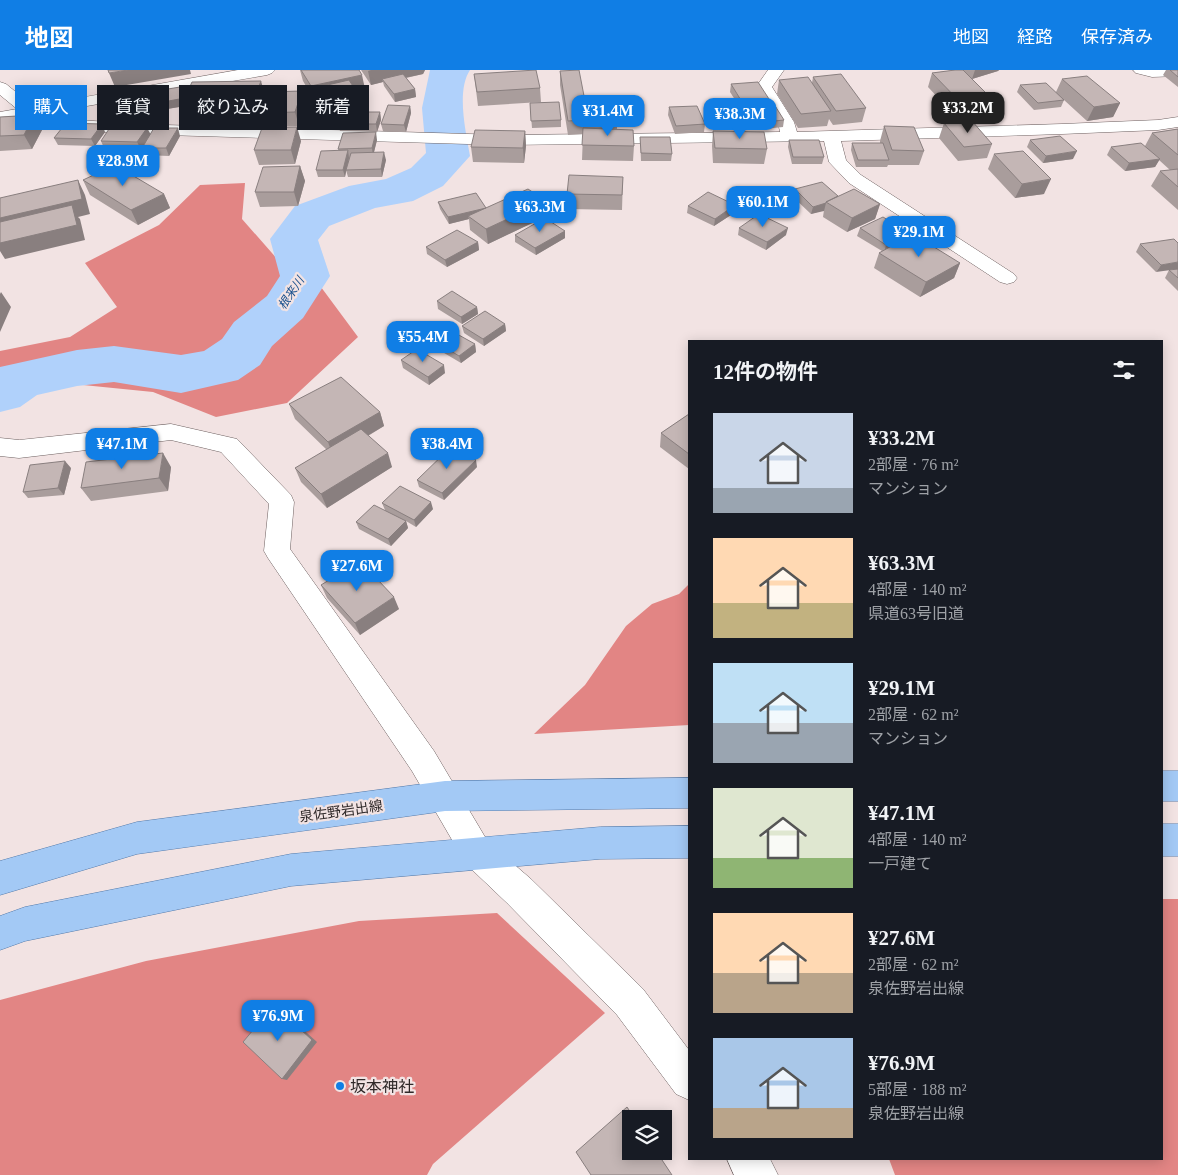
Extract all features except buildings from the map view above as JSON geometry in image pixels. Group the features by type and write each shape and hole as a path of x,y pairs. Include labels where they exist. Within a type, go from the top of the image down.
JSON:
{"main road":[{"path":"1163,786 1178,786"},
{"name":"泉佐野岩出線","path":"0,878 137,838 445,796 688,793"},
{"path":"1163,840 1178,840"},
{"path":"0,933 25,924 291,870 600,843 688,842"}],"street":[{"path":"87,101 267,70"},
{"path":"776,70 764,87 786,122 790,137"},
{"path":"1141,70 1152,72 1178,71"},
{"path":"0,87 15,99"},
{"path":"0,117 15,114"},
{"path":"87,126 132,129 502,140 831,136 1062,129 1158,125 1178,122"},
{"path":"831,136 838,162 855,179 1008,278"},
{"path":"0,447 18,449 171,432 229,445 282,502 277,551 445,796 477,854 519,891 630,1002 688,1080"},
{"path":"747,1160 758,1175"}],"shaded area":[{"path":"245,183 242,219 279,261 318,283 358,337 287,403 216,417 153,392 63,383 0,405 0,351 70,337 117,307 85,263 159,225 200,185"},
{"path":"688,585 688,725 534,734 585,685 626,626 652,604 679,594"},
{"path":"1163,899 1178,899 1178,1175 895,1175 889,1160 1163,1160"},
{"name":"坂本神社","path":"497,913 605,1013 433,1164 427,1175 0,1175 0,1000 146,961 359,921"}],"waterway":[{"name":"根来川","path":"0,393 20,380 77,368 114,364 181,374 219,367 241,352 253,334 285,307 305,276 294,239 312,216 365,196 397,191 427,177 448,156 442,108 447,73 451,70"}],"place":[{"name":"坂本神社","path":"340,1086"}]}
